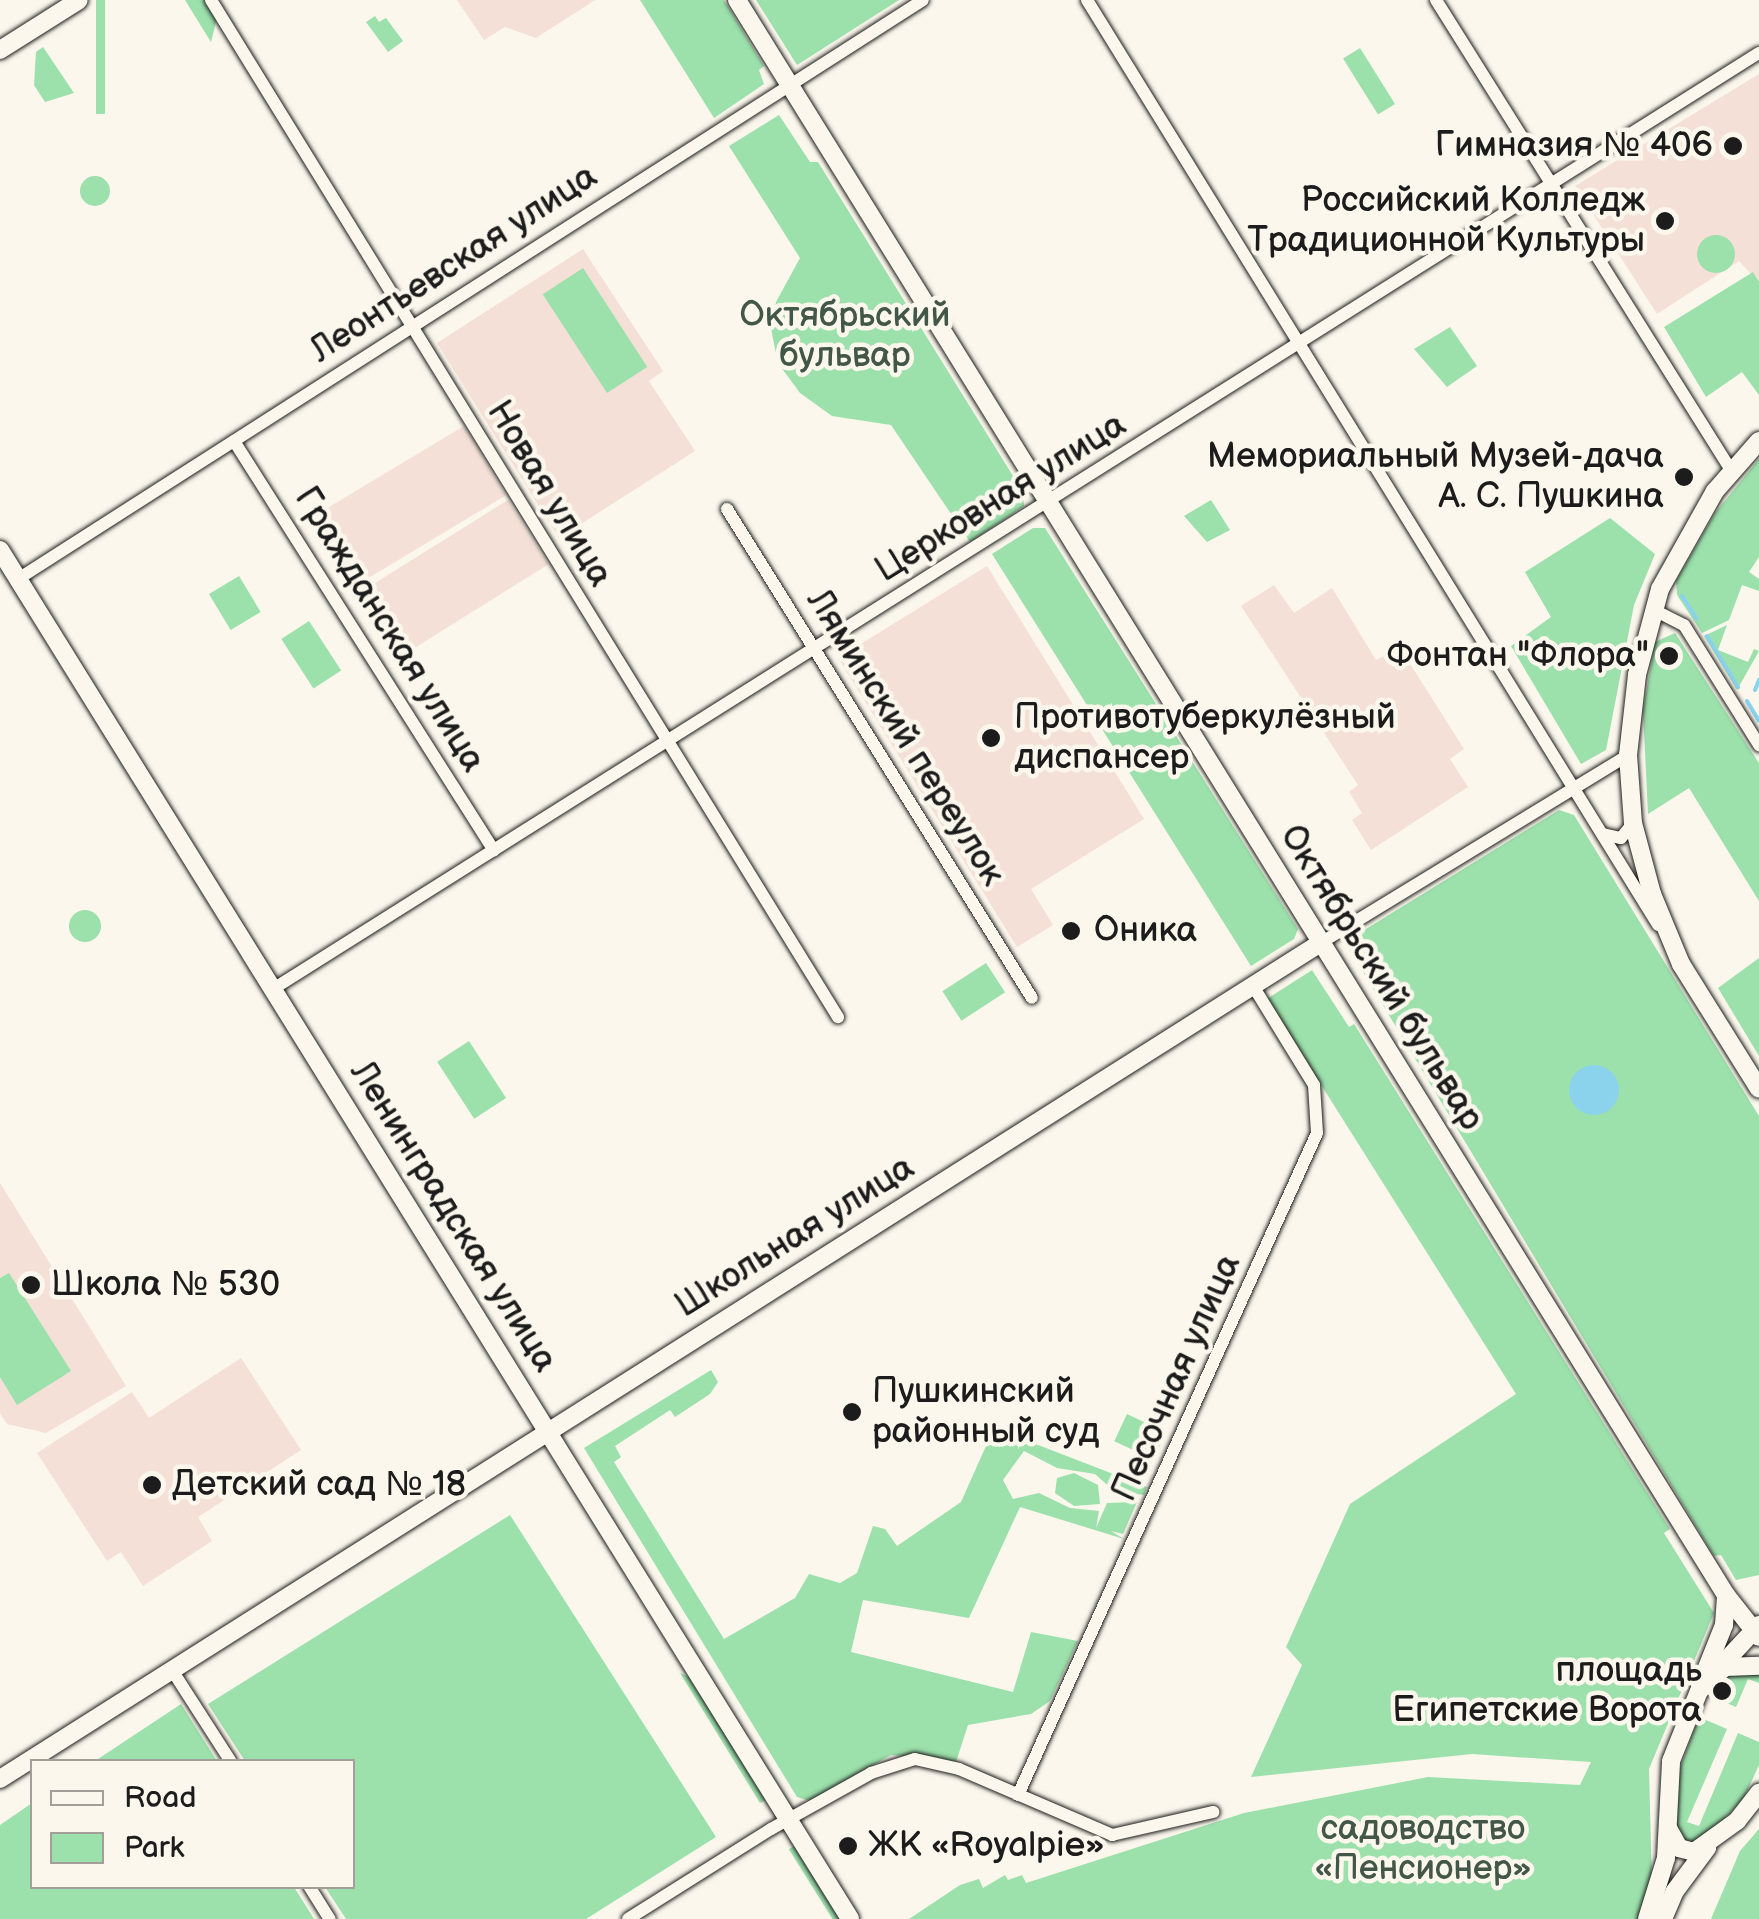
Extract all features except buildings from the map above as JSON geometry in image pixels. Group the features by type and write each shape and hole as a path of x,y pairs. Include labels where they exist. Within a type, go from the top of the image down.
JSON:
{"main road":[{"path":"0,50 79,0"},
{"name":"Октябрьский бульвар","path":"736,0 1726,1595 1758,1631"},
{"path":"1759,441 1731,470 1673,559 1654,610 1637,675 1628,755 1633,823 1645,876 1681,964 1759,1089"},
{"name":"Ленинградская улица","path":"0,550 850,1919"},
{"name":"Школьная улица","path":"32,1759 1322,942"},
{"path":"1647,1919 1660,1888 1671,1761 1724,1624 1726,1595"},
{"path":"1698,1691 1758,1631"},
{"path":"1714,1674 1737,1664 1759,1666"},
{"name":"Школьная улица","path":"0,1779 30,1760"},
{"path":"1664,1919 1674,1891 1709,1846 1759,1793"},
{"path":"1668,1828 1684,1850 1709,1846"}],"street":[{"name":"Новая улица","path":"211,0 838,1017"},
{"name":"Леонтьевская улица","path":"18,579 923,0"},
{"path":"1087,0 1681,964"},
{"path":"1436,0 1731,470"},
{"name":"Церковная улица","path":"273,989 817,650 1759,53"},
{"name":"Гражданская улица","path":"234,441 494,851"},
{"name":"Ляминский переулок","path":"727,509 1032,998"},
{"path":"1654,610 1684,625 1759,745"},
{"name":"Школьная улица","path":"1322,942 1628,755"},
{"path":"1602,834 1621,838 1633,823"},
{"name":"Песочная улица","path":"1018,1795 1317,1133 1314,1085 1253,986"},
{"path":"172,1670 228,1759"},
{"path":"628,1919 872,1773 916,1760 1018,1795 1112,1835 1213,1812"},
{"path":"311,1889 330,1919"}],"shaded area":[{"path":"457,0 595,0 536,38 505,27 484,40"},
{"name":"Российский Колледж Традиционной Культуры","path":"1759,74 1759,282 1739,261 1657,314 1575,186"},
{"path":"583,249 663,371 649,381 695,451 559,538 437,343"},
{"path":"464,426 506,495 349,590 307,520"},
{"path":"508,500 548,564 396,659 356,595"},
{"name":"Противотуберкулёзный диспансер","path":"987,566 1144,819 1031,889 1053,925 1017,947 838,658"},
{"path":"1274,585 1294,613 1332,588 1376,660 1400,648 1464,749 1450,759 1468,787 1371,850 1352,820 1362,813 1349,792 1358,785 1241,606"},
{"name":"Школа № 530","path":"0,1183 126,1386 46,1433 7,1424 0,1413"},
{"name":"Детский сад № 18","path":"241,1358 301,1450 198,1517 212,1541 143,1586 121,1552 107,1561 37,1453 132,1392 149,1418"}],"green space":[{"path":"96,0 105,0 105,114 96,114"},
{"path":"185,0 206,0 217,18 211,42"},
{"path":"640,0 724,0 764,66 759,70 764,84 714,118"},
{"path":"756,0 899,0 797,65"},
{"path":"375,16 379,22 386,18 403,41 388,52 366,22"},
{"path":"43,47 74,93 45,102 34,85 36,52"},
{"path":"1360,48 1395,104 1378,115 1343,59"},
{"name":"Октябрьский бульвар","path":"779,115 810,162 818,162 1023,492 1024,506 970,542 891,425 832,416 800,393 778,363 771,329 776,302 800,258 729,146"},
{"path":"95,176 106,180 110,191 106,202 95,206 84,202 80,191 84,180"},
{"path":"1716,235 1730,240 1735,254 1730,268 1716,273 1702,268 1697,254 1702,240"},
{"path":"583,268 647,367 607,393 543,294"},
{"path":"1753,272 1759,282 1759,395 1742,372 1706,397 1664,327"},
{"path":"1450,327 1477,366 1447,387 1414,349"},
{"path":"1759,459 1759,557 1749,572 1759,579 1759,591 1742,585 1729,620 1702,633 1677,595 1676,581 1715,513"},
{"path":"1211,500 1230,530 1207,542 1184,516"},
{"path":"1610,518 1655,554 1634,605 1606,750 1581,764 1511,646 1551,617 1525,572"},
{"path":"1033,528 1045,528 1298,929 1294,939 1251,966 992,554"},
{"path":"239,576 261,612 231,630 209,594"},
{"path":"309,621 341,670 313,688 281,639"},
{"path":"1727,625 1718,650 1748,662 1754,649 1759,651 1737,690 1704,636"},
{"path":"1675,633 1759,763 1759,901 1689,788 1648,814 1643,710 1655,642"},
{"path":"1559,810 1574,815 1759,1116 1759,1575 1736,1580 1721,1555 1714,1556 1345,942"},
{"path":"85,910 96,915 101,926 96,937 85,942 74,937 69,926 74,915"},
{"path":"1759,958 1759,1056 1718,988"},
{"path":"986,963 1005,992 961,1021 942,991"},
{"name":"садоводство «Пенсионер»","path":"1312,970 1349,1027 1354,1024 1670,1529 1664,1533 1714,1613 1649,1769 1652,1884 1638,1919 909,1919 960,1885 979,1879 983,1888 1005,1875 1008,1880 1022,1875 1026,1883 1244,1813 1428,1777 1580,1785 1591,1762 1472,1754 1251,1777 1302,1665 1286,1647 1350,1504 1516,1394 1267,999"},
{"path":"469,1041 506,1098 474,1119 437,1062"},
{"path":"9,1273 71,1371 17,1405 0,1377 0,1278"},
{"path":"711,1370 718,1382 710,1394 675,1417 670,1410 615,1446 621,1457 614,1462 724,1639 795,1598 809,1574 840,1583 857,1573 873,1526 885,1529 897,1546 961,1502 994,1428 1147,1487 1144,1495 1114,1491 1095,1474 1057,1468 1024,1451 1003,1480 1013,1499 1039,1493 1070,1508 1099,1511 1096,1528 1107,1503 1137,1502 1123,1534 1111,1531 1124,1539 1020,1507 969,1618 863,1600 851,1652 1013,1692 1031,1632 1078,1641 1050,1701 1031,1714 968,1725 956,1762 891,1755 810,1801 797,1797 584,1448"},
{"path":"1127,1414 1166,1432 1153,1459 1114,1441"},
{"path":"1074,1473 1098,1485 1100,1504 1074,1506 1055,1493 1057,1478"},
{"path":"510,1515 716,1837 586,1919 346,1919 326,1889 355,1889 355,1759 244,1759 208,1704"},
{"path":"680,1673 689,1677 766,1800 760,1803"},
{"path":"1728,1674 1759,1674 1759,1683 1748,1679 1736,1707 1708,1695"},
{"path":"181,1704 216,1759 98,1759"},
{"path":"1699,1717 1727,1729 1687,1822 1699,1826 1738,1733 1759,1742 1759,1765 1743,1800 1700,1842 1685,1844 1676,1831 1677,1776"},
{"path":"30,1804 30,1889 295,1889 314,1919 0,1919 0,1825"},
{"path":"1759,1829 1759,1919 1711,1919 1740,1851"},
{"path":"794,1846 840,1919 833,1919 789,1849"}],"water":[{"path":"1594,1065 1612,1072 1619,1090 1612,1108 1594,1115 1576,1108 1569,1090 1576,1072"}],"waterway":[{"path":"1682,596 1697,619"},
{"path":"1707,636 1738,687"},
{"path":"1755,690 1759,680"},
{"path":"1747,701 1759,721"}],"place":[{"name":"Гимназия № 406","path":"1733,146"},
{"name":"Российский Колледж Традиционной Культуры","path":"1665,221"},
{"name":"Мемориальный Музей-дача А. С. Пушкина","path":"1684,477"},
{"name":"Фонтан \"Флора\"","path":"1669,656"},
{"name":"Противотуберкулёзный диспансер","path":"991,738"},
{"name":"Оника","path":"1071,931"},
{"name":"Школа № 530","path":"31,1285"},
{"name":"Пушкинский районный суд","path":"852,1412"},
{"name":"Детский сад № 18","path":"152,1485"},
{"name":"площадь Египетские Ворота","path":"1722,1691"},
{"name":"ЖК «Royalpie»","path":"848,1846"}]}
